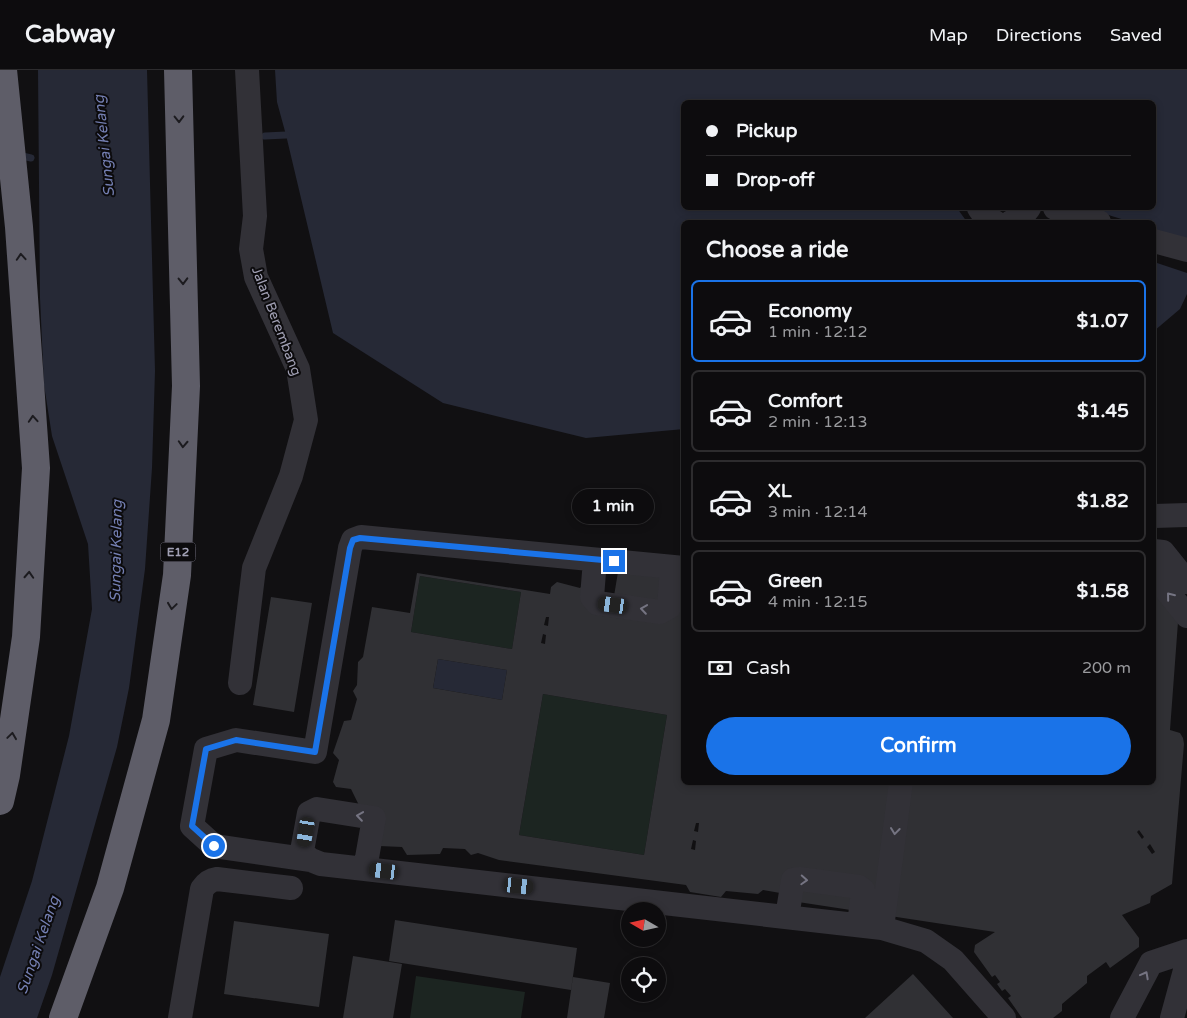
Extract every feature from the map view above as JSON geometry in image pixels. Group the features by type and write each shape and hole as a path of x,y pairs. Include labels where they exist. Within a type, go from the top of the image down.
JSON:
{"highway":[{"path":"0,801 6,775 26,637 36,468 19,226 3,70"},
{"name":"E12","path":"63,1018 110,888 156,720 177,575 186,386 178,70"}],"lane":[{"name":"Jalan Berembang","path":"240,683 254,568 291,476 306,420 298,369 256,276 252,249 255,216 247,70"},
{"path":"980,210 986,218 990,220"},
{"path":"1015,220 1022,217 1027,210"},
{"path":"1061,210 1093,220"},
{"path":"1156,242 1187,250"},
{"path":"1156,516 1187,515"},
{"path":"595,560 592,597 598,603 660,612 669,607 678,567 360,538 353,540 350,548 315,752 236,740 206,749 192,826 214,846 311,860 321,864 882,928 926,941 953,960 1004,1018"},
{"path":"1156,552 1163,552 1187,582"},
{"path":"1156,578 1187,616"},
{"path":"882,928 901,785"},
{"path":"311,860 302,851 309,813 318,809 374,818 365,869"},
{"path":"180,1018 202,889 205,885 217,879 291,888"},
{"path":"788,917 793,880 800,879 859,887 863,890 858,925"},
{"path":"1122,1018 1151,963 1187,951"},
{"path":"1172,1018 1187,963"}],"shaded area":[{"path":"420,576 521,592 512,649 411,632"},
{"path":"543,694 667,715 644,855 519,835"},
{"path":"416,976 525,992 521,1018 410,1018"}],"water":[{"name":"Sungai Kelang","path":"38,70 147,70 155,371 152,468 145,569 129,688 117,747 52,975 37,1018 0,1018 0,977 32,881 69,736 92,609 88,544 52,436 44,385 40,298"},
{"path":"275,70 1187,70 1187,294 1180,309 1156,329 1156,220 681,220 681,429 586,438 443,403 333,333 277,102"},
{"path":"438,659 507,670 502,700 433,688"}],"pier":[{"path":"958,210 1092,210 1125,220 966,220"},
{"path":"1156,231 1187,241 1187,273 1156,263"}],"building":[{"path":"619,566 681,576 681,785 1156,785 1156,594 1178,622 1170,730 1180,733 1184,744 1172,884 1151,896 1150,903 1122,915 1139,938 1139,947 1110,968 1106,962 1087,976 1087,983 1062,1004 1062,1011 1053,1018 1022,1018 1008,998 1011,996 1005,989 1002,991 997,984 1000,982 995,975 992,977 974,952 975,945 995,932 785,900 786,894 763,890 758,894 726,891 721,897 690,892 686,885 499,860 478,853 471,855 465,849 443,848 440,854 407,855 402,847 379,846 351,789 336,787 333,782 339,760 333,753 344,721 351,720 357,699 353,691 357,685 358,662 363,657 372,607 410,613 417,573 550,594 551,587 557,582 580,588 585,583 614,596","holes":["420,576 521,592 512,649 411,632","546,617 549,617 548,626 544,625","543,634 546,635 545,644 541,643","438,659 507,670 502,700 433,688","543,694 667,715 644,855 519,835","696,823 699,823 698,832 694,831","1139,830 1144,837 1142,839 1137,832","693,840 696,841 695,850 691,849","1150,844 1155,852 1152,854 1147,847"]},
{"path":"271,597 312,603 294,712 253,705"},
{"path":"395,920 577,948 571,990 389,961"},
{"path":"234,921 329,934 319,1007 224,994"},
{"path":"353,956 402,964 393,1018 343,1018"},
{"path":"913,974 953,1018 865,1018"},
{"path":"573,977 610,983 604,1018 567,1018"}],"waterway":[{"path":"265,136 286,135"},
{"path":"18,155 31,158"}],"route":[{"path":"214,846 192,826 206,749 236,740 315,752 350,548 353,540 360,538 614,561"}]}
